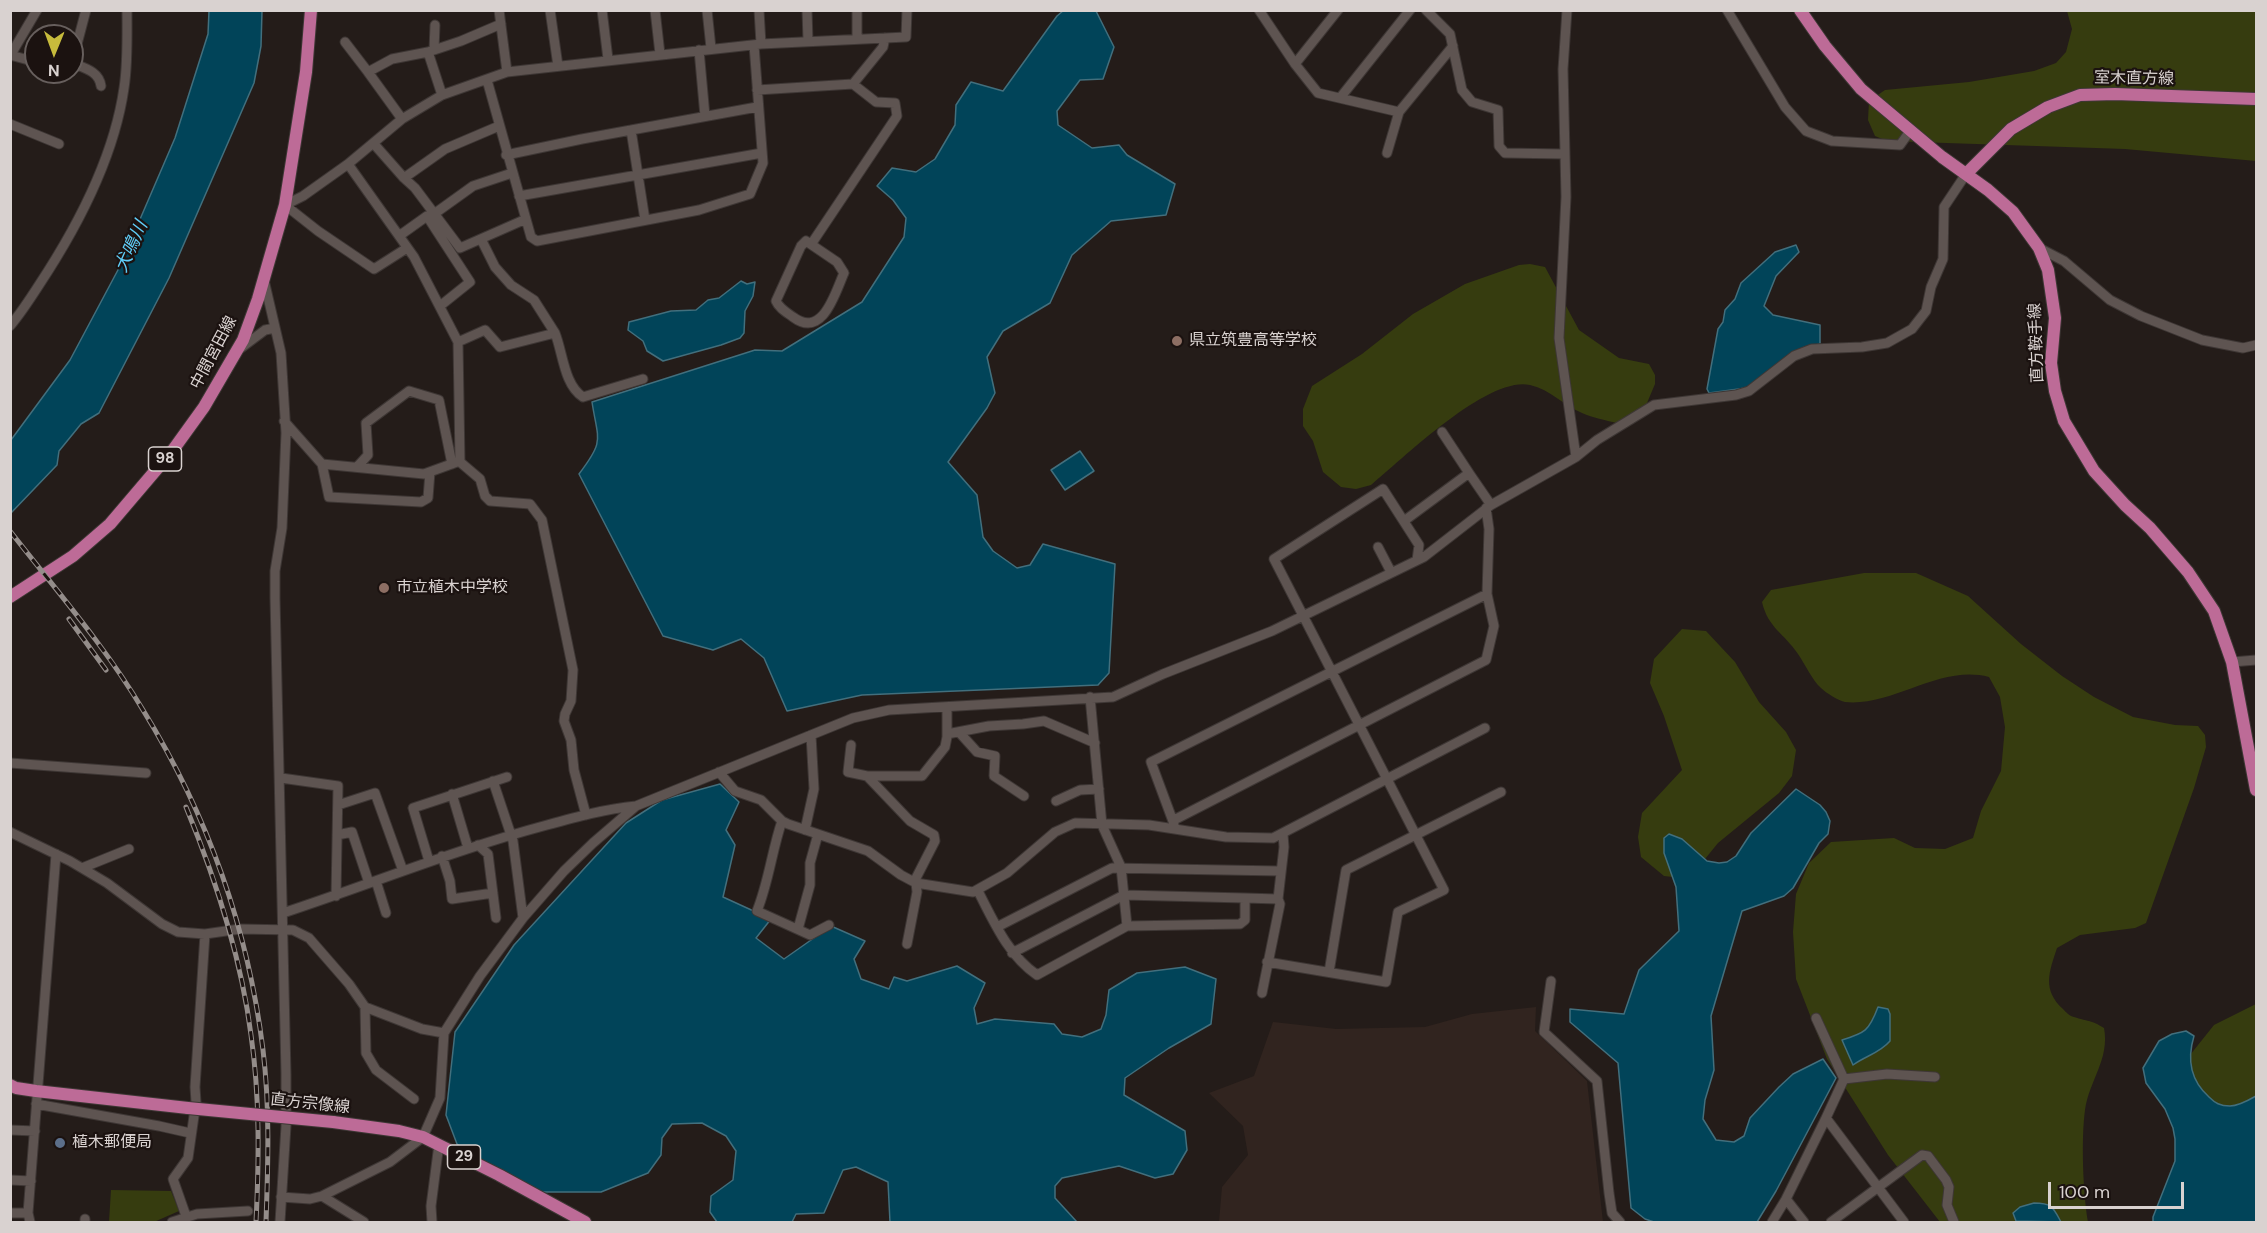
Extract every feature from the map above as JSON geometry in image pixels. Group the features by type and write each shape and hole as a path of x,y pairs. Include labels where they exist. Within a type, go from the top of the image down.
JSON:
{"main road":[{"name":"中間宮田線","path":"10,597 73,556 110,524 204,407 243,340 285,205 306,72 311,10"},
{"name":"直方鞍手線","path":"1800,10 1825,46 1861,89 1942,157 2013,212 2039,248 2048,270 2055,318 2051,363 2055,391 2064,422 2094,471 2150,528 2202,591 2217,619 2232,662 2256,790"},
{"name":"室木直方線","path":"1966,174 2011,129 2048,107 2079,95 2115,94 2256,99"},
{"name":"直方宗像線","path":"10,1085 36,1098 188,1108 399,1131 439,1144 585,1222"}],"street":[{"path":"11,55 38,10"},
{"path":"10,326 50,268 81,213 101,169 116,125 124,88 127,10"},
{"path":"499,10 507,72"},
{"path":"550,10 558,66"},
{"path":"602,10 608,59"},
{"path":"655,10 660,54"},
{"path":"707,10 711,48"},
{"path":"487,80 525,219 531,237 537,241 699,210 750,194 763,163 757,107 759,10"},
{"path":"807,10 808,41"},
{"path":"857,10 857,39"},
{"path":"407,248 374,269 318,231 285,205 303,196 348,164 402,119 442,95 507,72 711,48 906,37 907,10"},
{"path":"1260,10 1295,64 1318,93 1399,112"},
{"path":"1295,64 1338,10"},
{"path":"1340,98 1410,10"},
{"path":"1426,10 1450,34 1462,90 1472,102 1498,110 1499,147 1505,153 1564,154"},
{"path":"1567,10 1563,69 1566,197 1558,338 1576,456"},
{"path":"1727,10 1785,106 1806,131 1832,141 1900,145 1911,131"},
{"path":"368,72 392,58 431,51 501,24"},
{"path":"435,25 431,51 442,95"},
{"path":"853,84 883,47 885,38"},
{"path":"345,42 402,119"},
{"path":"1387,153 1399,112 1453,46"},
{"path":"699,50 705,116"},
{"path":"84,68 95,73 100,79 101,86"},
{"path":"757,90 853,84 876,102 895,103 897,116 812,243"},
{"path":"507,155 757,107"},
{"path":"10,124 59,144"},
{"path":"404,178 445,149 499,126"},
{"path":"632,130 645,220"},
{"path":"374,144 460,248 525,219"},
{"path":"519,196 762,153"},
{"path":"348,164 407,248 458,342 456,463"},
{"path":"434,214 473,186 512,173"},
{"path":"283,914 442,856 511,834 586,815 636,806 853,718 889,710 1113,697 1304,616 1417,561 1489,506 1576,456 1597,440 1654,405 1736,395 1749,391 1794,356 1812,350 1887,343 1912,329 1926,311 1931,287 1943,259 1944,207 1966,174"},
{"path":"399,236 427,216 470,282 440,306"},
{"path":"481,239 495,267 511,285 534,300 555,333 568,376 576,393 583,397 643,379"},
{"path":"806,241 812,243 837,262 844,273 827,312 814,321 799,322 778,306 776,301 801,246 806,241"},
{"path":"2039,248 2064,261 2110,300 2141,316 2202,340 2243,348 2256,345"},
{"path":"263,278 281,353 286,433 282,518 275,580 286,1126 280,1222"},
{"path":"236,351 265,330 275,328"},
{"path":"458,342 485,330 500,347 555,333"},
{"path":"357,467 368,455 366,423 409,391 439,400 456,463 480,478 485,496 490,501 530,504 542,520 573,670 571,701 564,721 571,740 574,770 586,815"},
{"path":"284,421 322,464 329,497 421,502 428,498 430,472"},
{"path":"1174,825 1486,660 1494,626 1487,594 1489,506 1442,432"},
{"path":"322,464 424,474 456,463"},
{"path":"1404,521 1469,473"},
{"path":"1267,962 1386,982 1398,912 1444,890 1274,560 1383,489 1419,545 1417,561"},
{"path":"1378,547 1391,572"},
{"path":"1174,825 1151,762 1487,594"},
{"path":"2232,662 2256,660"},
{"path":"1090,697 1102,825 1122,867 1127,926"},
{"path":"851,746 848,772 867,776 922,776 945,747 947,707"},
{"path":"947,734 989,726 1044,721 1095,743"},
{"path":"719,772 735,791 761,800 782,820 804,830 867,851 915,882 950,890 978,891 1007,873 1055,832 1075,823 1174,825 1226,837 1274,838 1485,728"},
{"path":"959,732 977,752 995,756 994,776 1024,796"},
{"path":"804,830 814,789 811,735"},
{"path":"10,763 146,773"},
{"path":"867,776 910,821 934,835 935,842 915,882 917,892 908,944"},
{"path":"429,861 413,808 507,777"},
{"path":"280,778 338,786 336,896"},
{"path":"493,781 511,834 523,918"},
{"path":"1056,801 1080,790 1099,789"},
{"path":"1329,972 1346,870 1501,792"},
{"path":"338,805 375,793 403,871"},
{"path":"452,794 473,846 488,854 496,918"},
{"path":"281,1197 310,1199 322,1196 390,1162 423,1137 440,1098 444,1034 480,976 523,918 564,872 636,806"},
{"path":"782,820 770,861 766,888 757,910 810,934 829,925"},
{"path":"10,832 82,868 107,883 162,924 178,932 205,934 240,929 283,929 293,930 309,938 349,984 365,1007 366,1053 376,1070 414,1099"},
{"path":"337,835 352,832 386,914"},
{"path":"798,929 810,885 810,863 818,834"},
{"path":"1262,993 1280,904 1278,899 1284,847 1283,834"},
{"path":"82,868 129,849"},
{"path":"10,1213 29,1218 36,1098 56,854"},
{"path":"442,856 450,881 452,899 493,893"},
{"path":"996,927 1112,868 1280,872"},
{"path":"978,891 1012,953 1025,967 1037,975 1127,926 1240,924 1245,920 1245,898"},
{"path":"1012,953 1124,895 1278,899"},
{"path":"186,1216 173,1179 188,1158 196,1102 195,1087 205,934"},
{"path":"1551,981 1544,1032 1568,1051 1597,1081 1612,1213 1620,1222"},
{"path":"365,1007 422,1029 444,1034"},
{"path":"1772,1222 1786,1199 1844,1079 1816,1018"},
{"path":"1844,1079 1887,1074 1935,1077"},
{"path":"36,1098 190,1133"},
{"path":"1826,1118 1904,1222"},
{"path":"10,1130 34,1131"},
{"path":"432,1222 431,1206 439,1144"},
{"path":"1831,1222 1922,1155 1928,1156 1946,1180 1949,1187 1947,1205 1954,1222"},
{"path":"10,1180 31,1181"},
{"path":"322,1196 364,1222"},
{"path":"1786,1199 1804,1222"},
{"path":"172,1222 186,1216 214,1211 248,1211"}],"shaded area":[{"path":"1536,1007 1535,1031 1587,1081 1603,1222 1219,1222 1222,1187 1248,1155 1243,1126 1209,1093 1254,1076 1273,1022 1336,1029 1425,1027 1472,1014"}],"green space":[{"path":"2067,11 2256,11 2256,161 2125,149 1887,141 1875,136 1868,120 1869,101 1885,90 1969,82 2034,71 2056,63 2066,52 2072,29"},
{"path":"1530,264 1545,267 1579,330 1619,358 1649,364 1655,375 1655,384 1647,403 1639,413 1617,423 1582,413 1537,387 1512,386 1492,393 1469,406 1424,439 1371,485 1356,489 1341,487 1323,472 1313,441 1303,426 1303,409 1312,386 1362,354 1413,314 1465,284 1519,265"},
{"path":"1864,573 1916,573 1968,596 2021,644 2062,676 2094,697 2133,717 2175,725 2198,726 2205,735 2206,747 2194,788 2146,923 2135,928 2080,935 2057,948 2050,973 2052,995 2066,1013 2104,1028 2102,1060 2087,1099 2084,1122 2083,1166 2088,1222 1940,1222 1888,1155 1827,1059 1796,979 1793,932 1796,894 1809,863 1831,842 1894,838 1915,848 1945,849 1973,838 1981,811 2001,771 2005,727 2000,697 1989,677 1953,676 1881,698 1863,702 1845,702 1818,685 1793,647 1772,624 1762,602 1771,590"},
{"path":"1682,629 1706,631 1735,662 1759,702 1786,732 1796,750 1792,776 1779,793 1718,843 1692,875 1681,878 1664,876 1641,857 1638,837 1642,813 1682,770 1650,683 1654,659"},
{"path":"2256,1004 2256,1179 2182,1083 2190,1055 2214,1025"},
{"path":"111,1190 171,1191 179,1211 154,1222 109,1222"}],"water":[{"path":"1064,10 1096,11 1114,47 1103,79 1080,80 1057,111 1058,125 1092,148 1119,145 1127,155 1175,184 1166,215 1111,221 1072,255 1050,303 1003,331 987,357 995,393 987,408 948,462 977,495 983,537 993,551 1017,568 1030,565 1043,544 1115,564 1109,673 1098,685 862,695 787,711 764,658 741,639 713,650 663,636 579,474 593,454 598,440 592,402 755,350 782,351 862,302 904,237 906,218 893,200 877,186 892,168 916,172 935,159 955,125 956,105 971,82 1003,91 1057,16"},
{"name":"犬鳴川","path":"209,11 262,11 261,46 254,83 169,278 99,413 81,424 59,451 57,465 11,513 11,440 70,360 119,268 175,138 208,34"},
{"path":"1796,245 1799,252 1776,276 1764,306 1773,315 1820,325 1820,344 1802,348 1746,388 1709,393 1707,389 1718,329 1723,322 1725,310 1735,299 1741,283 1775,252"},
{"path":"741,281 747,284 755,282 753,296 745,311 744,333 740,338 663,361 647,351 643,341 628,330 629,322 671,311 696,310 708,300 719,298"},
{"path":"1080,451 1094,471 1065,490 1051,470"},
{"path":"720,784 739,802 726,830 735,845 723,897 771,919 756,938 784,959 831,926 865,941 854,959 861,979 889,989 894,977 907,981 957,966 985,983 974,1008 977,1024 995,1019 1054,1024 1062,1034 1082,1037 1101,1029 1106,1015 1109,990 1137,973 1185,967 1216,979 1211,1024 1169,1048 1125,1078 1124,1095 1185,1131 1187,1150 1173,1174 1155,1178 1119,1166 1062,1178 1055,1186 1055,1198 1077,1222 890,1222 888,1182 856,1167 843,1170 824,1213 796,1214 792,1222 717,1222 710,1212 711,1196 733,1180 736,1151 726,1136 702,1123 672,1124 662,1138 661,1155 648,1173 601,1192 536,1192 503,1175 457,1144 446,1115 455,1032 514,945 626,823 662,800"},
{"path":"1796,789 1820,805 1826,812 1830,821 1828,834 1819,843 1793,888 1784,896 1742,911 1711,1016 1714,1070 1705,1100 1703,1119 1716,1140 1734,1142 1744,1136 1750,1118 1793,1074 1823,1059 1836,1078 1757,1222 1654,1222 1645,1219 1631,1208 1618,1063 1570,1022 1570,1009 1624,1014 1639,970 1679,931 1676,887 1664,853 1664,838 1669,834 1682,839 1707,861 1727,862 1736,856 1751,833"},
{"path":"1878,1007 1888,1009 1890,1014 1890,1041 1882,1049 1853,1065 1842,1040 1865,1030"},
{"path":"2186,1031 2194,1036 2191,1061 2194,1076 2211,1099 2221,1105 2230,1106 2256,1096 2256,1222 2153,1222 2175,1161 2175,1139 2165,1109 2146,1083 2143,1068 2159,1041 2172,1034"},
{"path":"2034,1203 2051,1207 2061,1222 2016,1221 2013,1213 2020,1207"}],"railway":[{"path":"10,531 96,641 143,710 187,790 221,873 247,960 263,1050 268,1114 266,1222"},
{"path":"69,619 106,670"},
{"path":"186,807 226,919 247,1006 257,1105 256,1222"}],"place":[{"name":"県立筑豊高等学校","path":"1177,341"},
{"name":"市立植木中学校","path":"384,588"},
{"name":"植木郵便局","path":"60,1143"}]}
